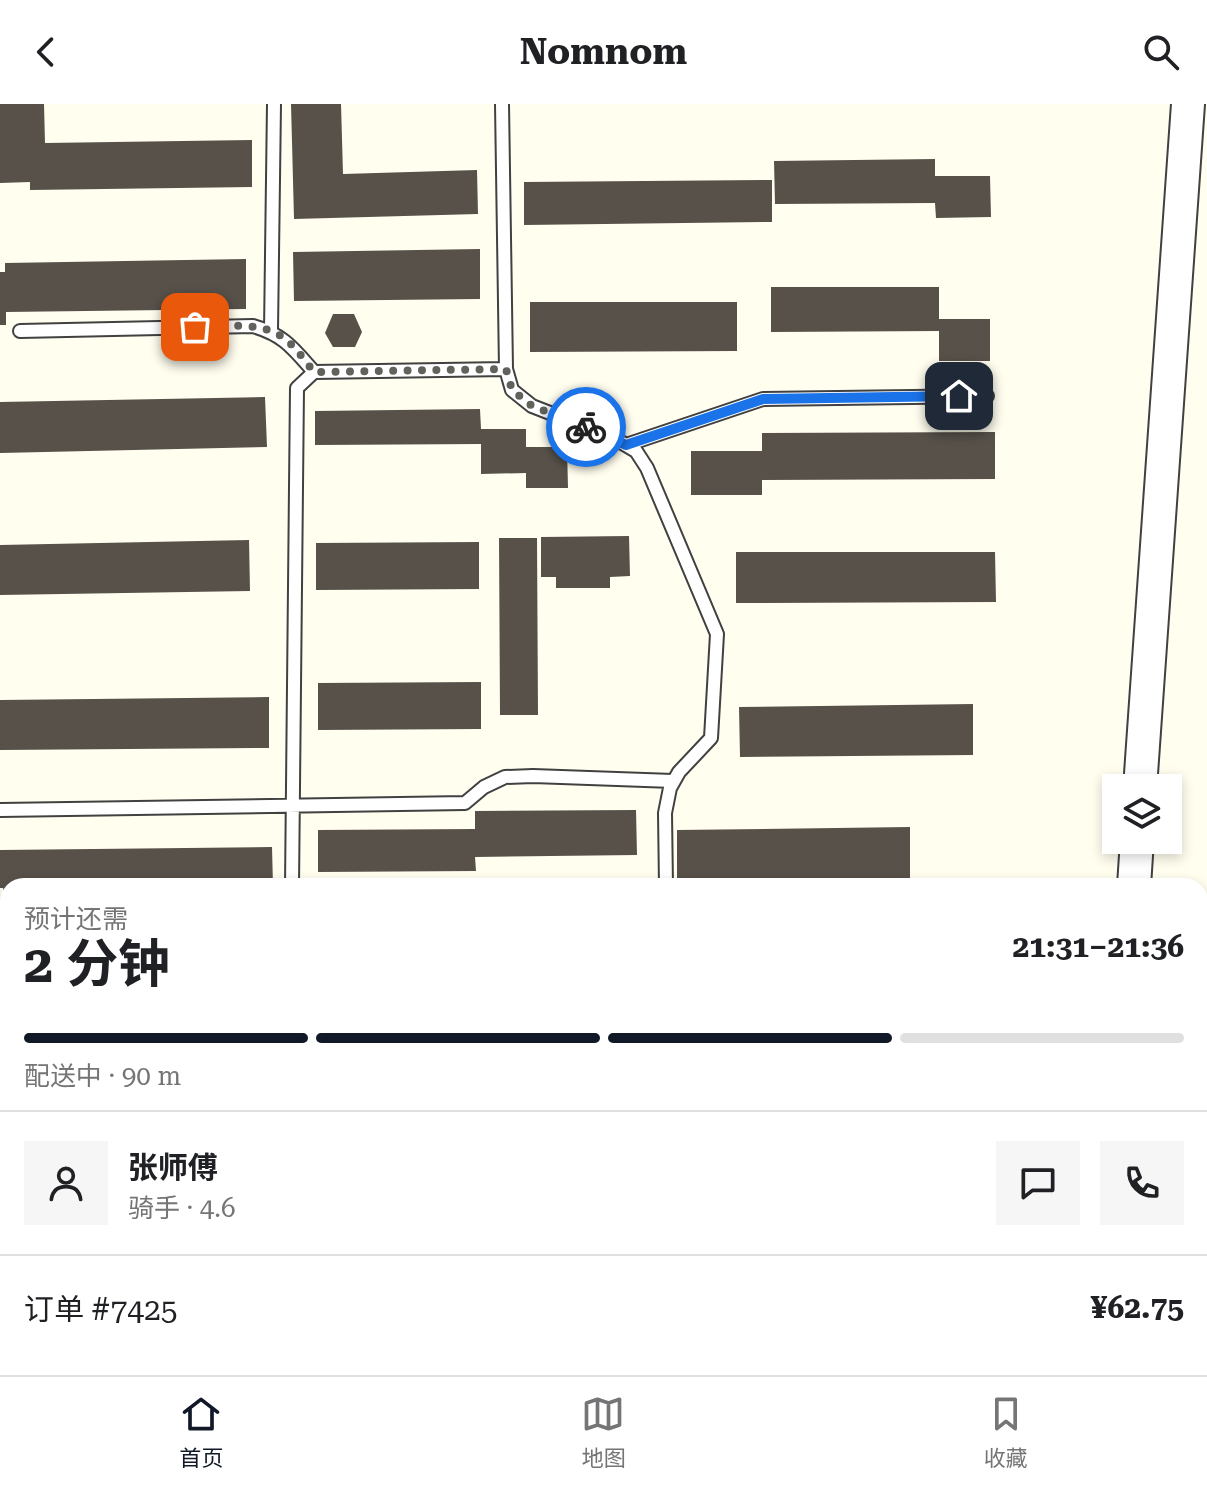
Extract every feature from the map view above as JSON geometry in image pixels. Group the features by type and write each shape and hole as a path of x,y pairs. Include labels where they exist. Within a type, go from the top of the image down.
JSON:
{"street":[{"path":"1141,774 1188,104"},
{"path":"1135,878 1136,854"}],"lane":[{"path":"271,331 274,104"},
{"path":"502,104 506,369 512,390 532,406 636,451 647,468 717,634 711,738 673,781 665,813 666,878"},
{"path":"20,331 253,326 285,338 314,372"},
{"path":"292,878 297,388 314,372 506,369"},
{"path":"626,445 763,399 987,396"},
{"path":"0,810 465,803 484,787 505,777 673,781"}],"building":[{"path":"0,104 44,104 45,143 252,140 252,187 30,190 30,182 0,183"},
{"path":"291,104 341,104 343,174 477,170 478,214 294,219"},
{"path":"935,159 935,176 990,176 991,217 936,218 935,203 775,204 774,161"},
{"path":"772,180 772,222 524,225 524,182"},
{"path":"480,249 480,299 294,301 293,252"},
{"path":"246,259 246,309 6,312 6,325 0,325 0,272 5,272 5,263"},
{"path":"771,287 939,287 939,319 990,319 990,361 939,361 939,331 771,332"},
{"path":"530,302 737,302 737,351 530,352"},
{"path":"333,314 354,314 362,332 355,347 333,347 325,333"},
{"path":"265,397 267,447 0,453 0,402"},
{"path":"480,409 481,429 526,429 526,447 567,447 568,488 526,488 526,473 481,474 481,444 315,445 315,411"},
{"path":"995,432 995,479 762,480 762,495 691,495 691,451 762,451 762,433"},
{"path":"629,536 630,576 610,577 610,588 556,588 556,577 541,577 541,537"},
{"path":"499,538 537,538 538,715 500,715"},
{"path":"249,540 250,591 0,595 0,545"},
{"path":"479,542 479,589 316,590 316,543"},
{"path":"736,552 995,552 996,602 736,603"},
{"path":"481,682 481,729 318,730 318,683"},
{"path":"269,697 269,748 0,750 0,700"},
{"path":"973,704 973,755 740,757 739,707"},
{"path":"636,810 637,855 475,857 476,871 318,872 318,830 475,829 475,811"},
{"path":"910,827 910,878 677,878 677,830"},
{"path":"272,847 273,878 0,878 0,850"}],"way so far":[{"path":"195,327 253,326 271,331 285,338 314,372 506,369 512,390 532,406 586,427"}],"route":[{"path":"586,427 626,445 763,399 959,396"}]}
